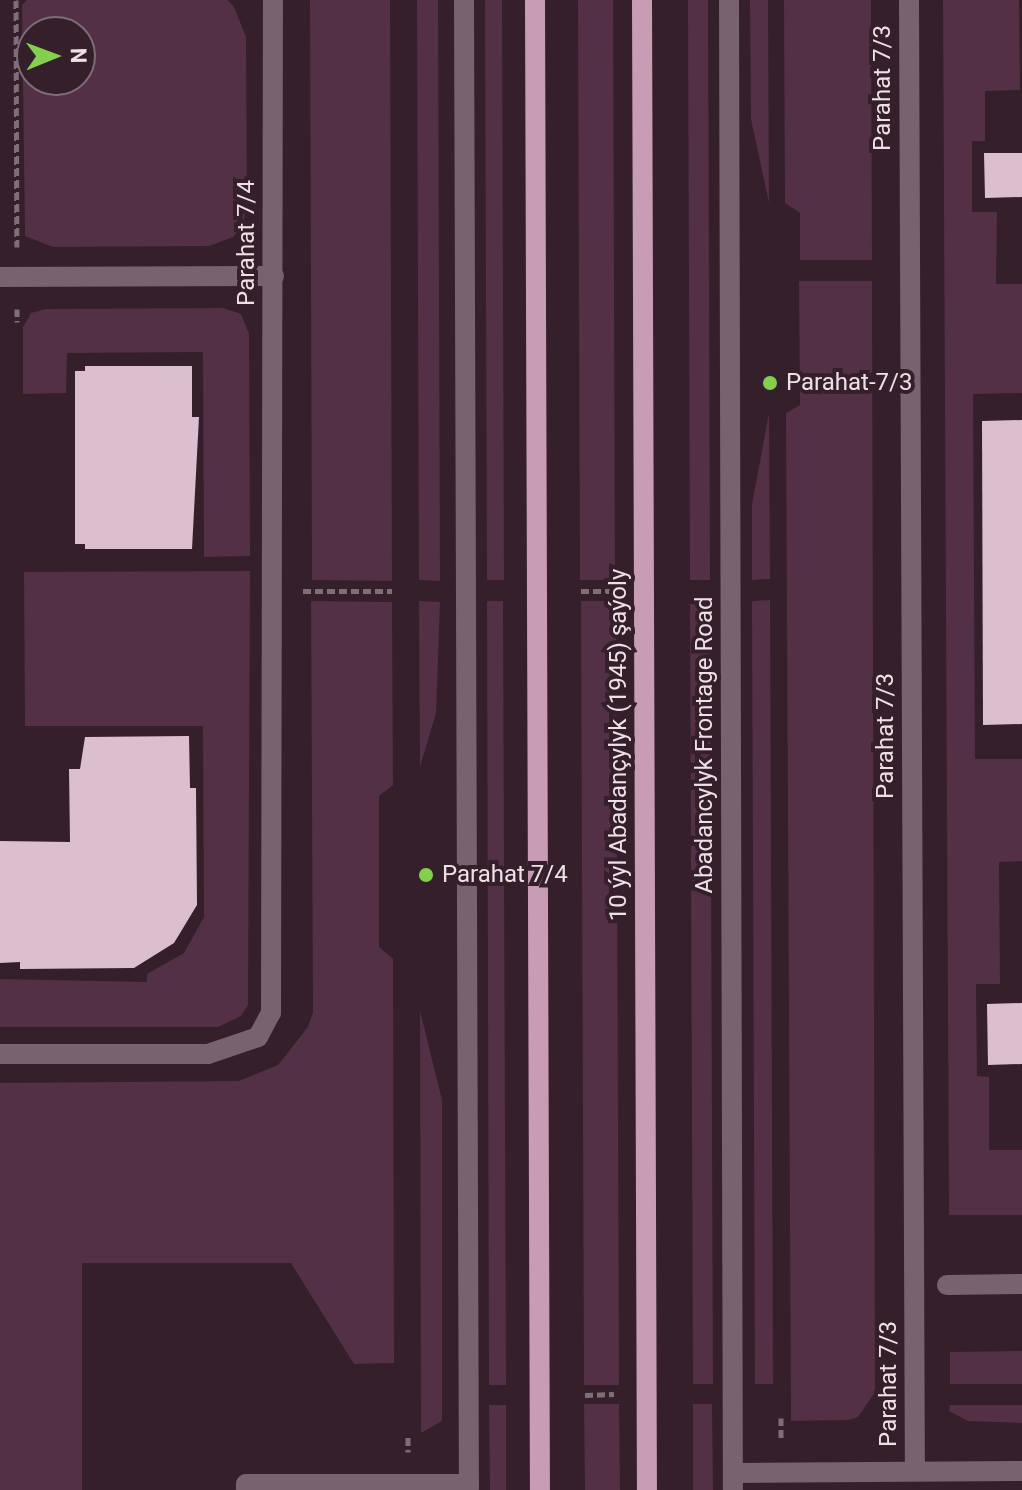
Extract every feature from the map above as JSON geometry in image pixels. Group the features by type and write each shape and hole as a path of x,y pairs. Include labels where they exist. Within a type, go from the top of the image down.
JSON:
{"main road":[{"path":"535,0 540,1490"},
{"name":"10 ýyl Abadançylyk (1945) şaýoly","path":"642,0 647,1490"}],"street":[{"name":"Parahat 7/4","path":"0,1054 208,1054 258,1037 271,1013 273,0"},
{"path":"246,1490 246,1484 469,1487 464,0"},
{"name":"Abadancylyk Frontage Road","path":"729,0 733,1481"},
{"name":"Parahat 7/3","path":"909,0 915,1471"},
{"path":"0,277 274,276"},
{"path":"947,1285 1022,1284"},
{"path":"733,1481 915,1471 1022,1471"}],"path":[{"path":"16,0 17,235"},
{"path":"581,591 616,590"},
{"path":"312,591 392,591"},
{"path":"585,1395 619,1394"}],"shaded area":[{"path":"27,0 228,0 246,37 247,204 243,225 233,237 209,246 53,247 25,236 23,96 96,96 96,16 22,16 22,5"},
{"path":"310,0 390,0 392,581 312,580"},
{"path":"417,0 438,0 440,581 419,580"},
{"path":"485,0 502,0 504,580 487,580"},
{"path":"578,0 613,0 615,580 580,580"},
{"path":"688,0 708,0 710,580 690,580"},
{"path":"750,0 768,0 769,203 751,119"},
{"path":"784,0 871,0 872,260 800,260 800,213 785,203"},
{"path":"943,0 1019,0 1020,90 985,91 985,141 972,141 972,212 997,212 996,284 1022,284 1022,393 973,394 975,759 1022,759 1022,861 999,862 1000,984 976,984 977,1076 989,1077 989,1150 1022,1150 1022,1215 949,1215"},
{"path":"799,281 872,281 875,1392 858,1417 848,1420 791,1421 786,413 800,405"},
{"path":"223,308 241,314 249,334 250,556 204,557 203,352 67,353 66,393 23,394 23,327 31,313 46,309"},
{"path":"769,413 770,579 752,580 752,504"},
{"path":"250,571 248,1005 241,1016 218,1027 0,1027 0,979 147,982 147,974 184,953 204,917 203,726 25,726 24,572"},
{"path":"770,600 773,1384 755,1384 752,601"},
{"path":"311,601 392,602 393,785 379,796 379,947 393,959 394,1363 354,1364 291,1263 82,1263 82,1490 0,1490 0,1083 239,1081 278,1065 308,1027 313,1012"},
{"path":"419,601 440,602 436,713 420,767"},
{"path":"487,601 503,601 506,1385 489,1385"},
{"path":"581,601 616,601 619,1385 584,1385"},
{"path":"690,601 710,601 713,1384 693,1384"},
{"path":"420,1011 442,1100 442,1421 421,1433"},
{"path":"1022,1351 1022,1384 950,1384 950,1352"},
{"path":"584,1404 619,1404 620,1490 585,1490"},
{"path":"693,1404 712,1404 713,1490 693,1490"},
{"path":"489,1405 506,1405 506,1490 490,1490"},
{"path":"950,1405 1022,1405 1022,1423 968,1421 949,1411"}],"building":[{"path":"984,153 1022,153 1022,197 985,198"},
{"path":"85,366 192,366 192,417 199,417 192,549 85,549 85,544 75,544 75,371 85,371"},
{"path":"1022,420 1022,724 983,725 982,421"},
{"path":"189,736 190,788 196,788 197,905 174,943 134,968 20,969 20,962 0,963 0,841 70,842 69,769 80,769 85,737"},
{"path":"1022,1003 1022,1064 988,1065 987,1004"}],"place":[{"name":"Parahat-7/3","path":"770,383"},
{"name":"Parahat 7/4","path":"426,875"}]}
